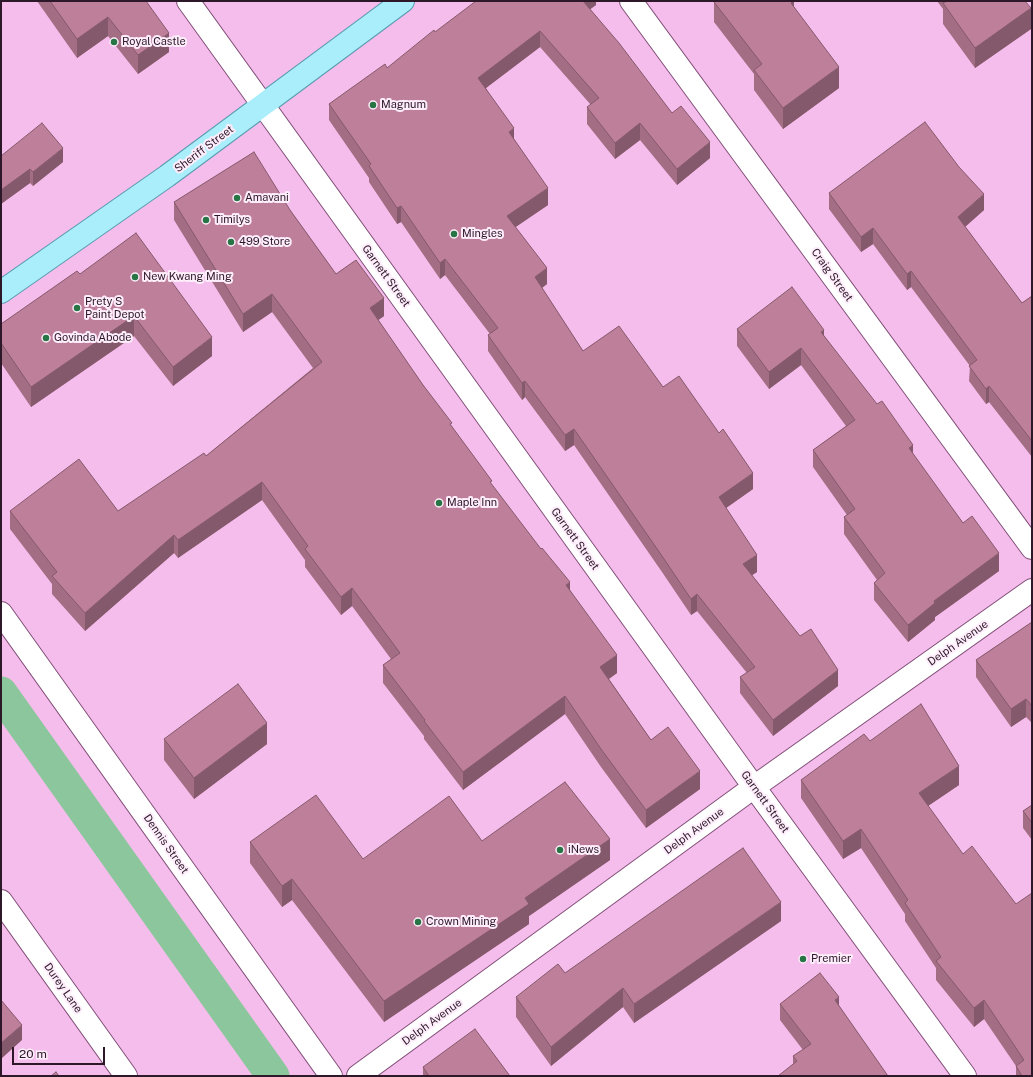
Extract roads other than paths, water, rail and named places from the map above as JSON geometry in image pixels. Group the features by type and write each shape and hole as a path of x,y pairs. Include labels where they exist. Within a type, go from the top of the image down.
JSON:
{"main road":[{"name":"Sheriff Street","path":"1,292 167,176 403,1"}],"street":[{"name":"Garnett Street","path":"188,1 754,787 965,1076"},
{"name":"Craig Street","path":"631,1 1032,548"},
{"name":"Delph Avenue","path":"358,1076 754,787 1032,590"},
{"name":"Dennis Street","path":"1,613 331,1076"},
{"name":"Durey Lane","path":"1,900 126,1076"}],"waterway":[{"path":"1,693 273,1076"}],"place":[{"name":"Royal Castle","path":"114,42"},
{"name":"Magnum","path":"373,105"},
{"name":"Amavani","path":"237,198"},
{"name":"Timilys","path":"206,220"},
{"name":"Mingles","path":"454,234"},
{"name":"499 Store","path":"231,242"},
{"name":"New Kwang Ming","path":"135,277"},
{"name":"Prety S Paint Depot","path":"77,308"},
{"name":"Govinda Abode","path":"46,338"},
{"name":"Maple Inn","path":"439,503"},
{"name":"iNews","path":"560,850"},
{"name":"Crown Mining","path":"418,922"},
{"name":"Premier","path":"803,959"}]}
